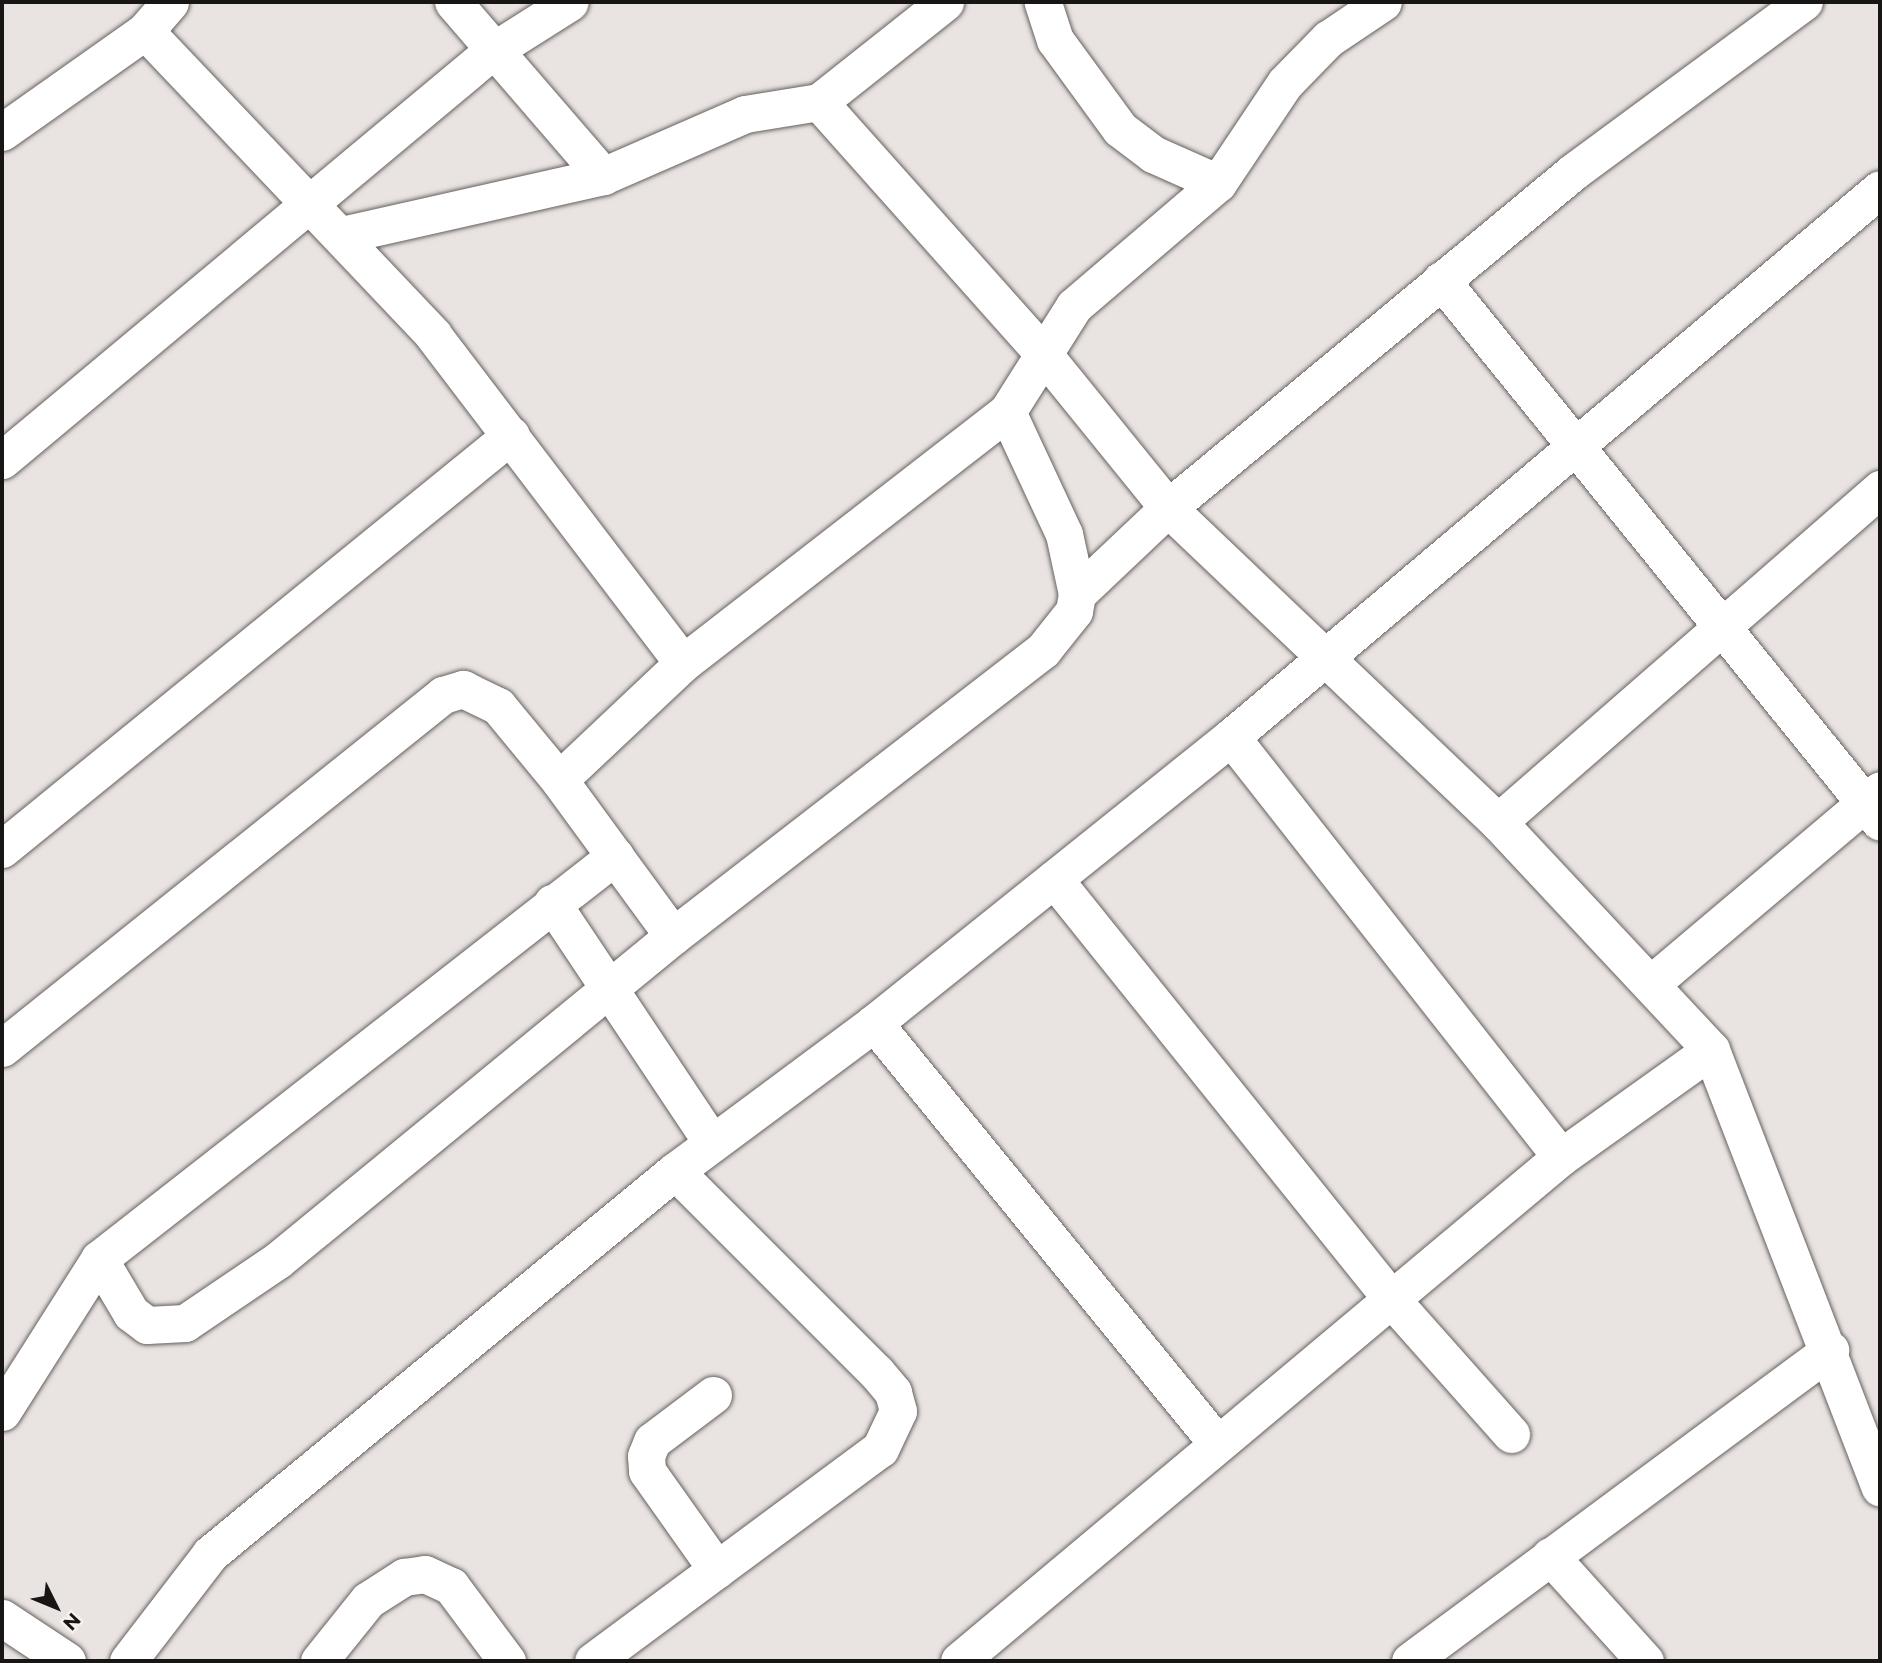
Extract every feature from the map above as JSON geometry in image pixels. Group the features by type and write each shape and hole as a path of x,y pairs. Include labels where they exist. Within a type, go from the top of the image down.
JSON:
{"street":[{"path":"2,132 145,31 170,2"},
{"path":"453,2 491,52 603,176"},
{"path":"2,460 314,204 491,52 570,2"},
{"path":"342,235 603,176 745,114 819,102 945,2"},
{"path":"1043,2 1055,40 1120,130 1153,154 1218,183"},
{"path":"559,780 683,663 1007,412 1045,356 1074,306 1218,183 1285,83 1328,39 1384,2"},
{"path":"1077,594 1168,508 1573,172 1804,2"},
{"path":"145,31 314,204 433,335 683,663"},
{"path":"819,102 1045,356 1168,508 1327,656 1498,822 1653,982 1711,1050 1830,1350 1880,1487"},
{"path":"128,1661 210,1553 675,1171 874,1023 1231,737 1581,445 1880,189"},
{"path":"1441,280 1581,445 1724,624 1875,805 1653,982"},
{"path":"99,1259 139,1319 147,1325 185,1323 278,1260 673,936 1042,650 1074,611 1077,594 1064,534 1007,412"},
{"path":"2,849 511,436"},
{"path":"1498,822 1880,489"},
{"path":"2,1048 443,695 463,689 498,706 559,780 673,936"},
{"path":"1231,737 1561,1157"},
{"path":"2,1412 99,1259 552,902 615,856"},
{"path":"1054,879 1393,1301 1511,1434"},
{"path":"552,902 712,1143"},
{"path":"874,1023 1216,1442"},
{"path":"959,1661 1216,1442 1393,1301 1561,1157 1711,1050"},
{"path":"593,1661 880,1449 898,1411 893,1392 876,1372 675,1171"},
{"path":"1410,1661 1830,1350"},
{"path":"713,1395 652,1441 646,1456 648,1471 717,1570"},
{"path":"1550,1556 1645,1661"},
{"path":"319,1661 368,1600 404,1577 425,1574 451,1586 508,1661"},
{"path":"2,1618 67,1661"}]}
